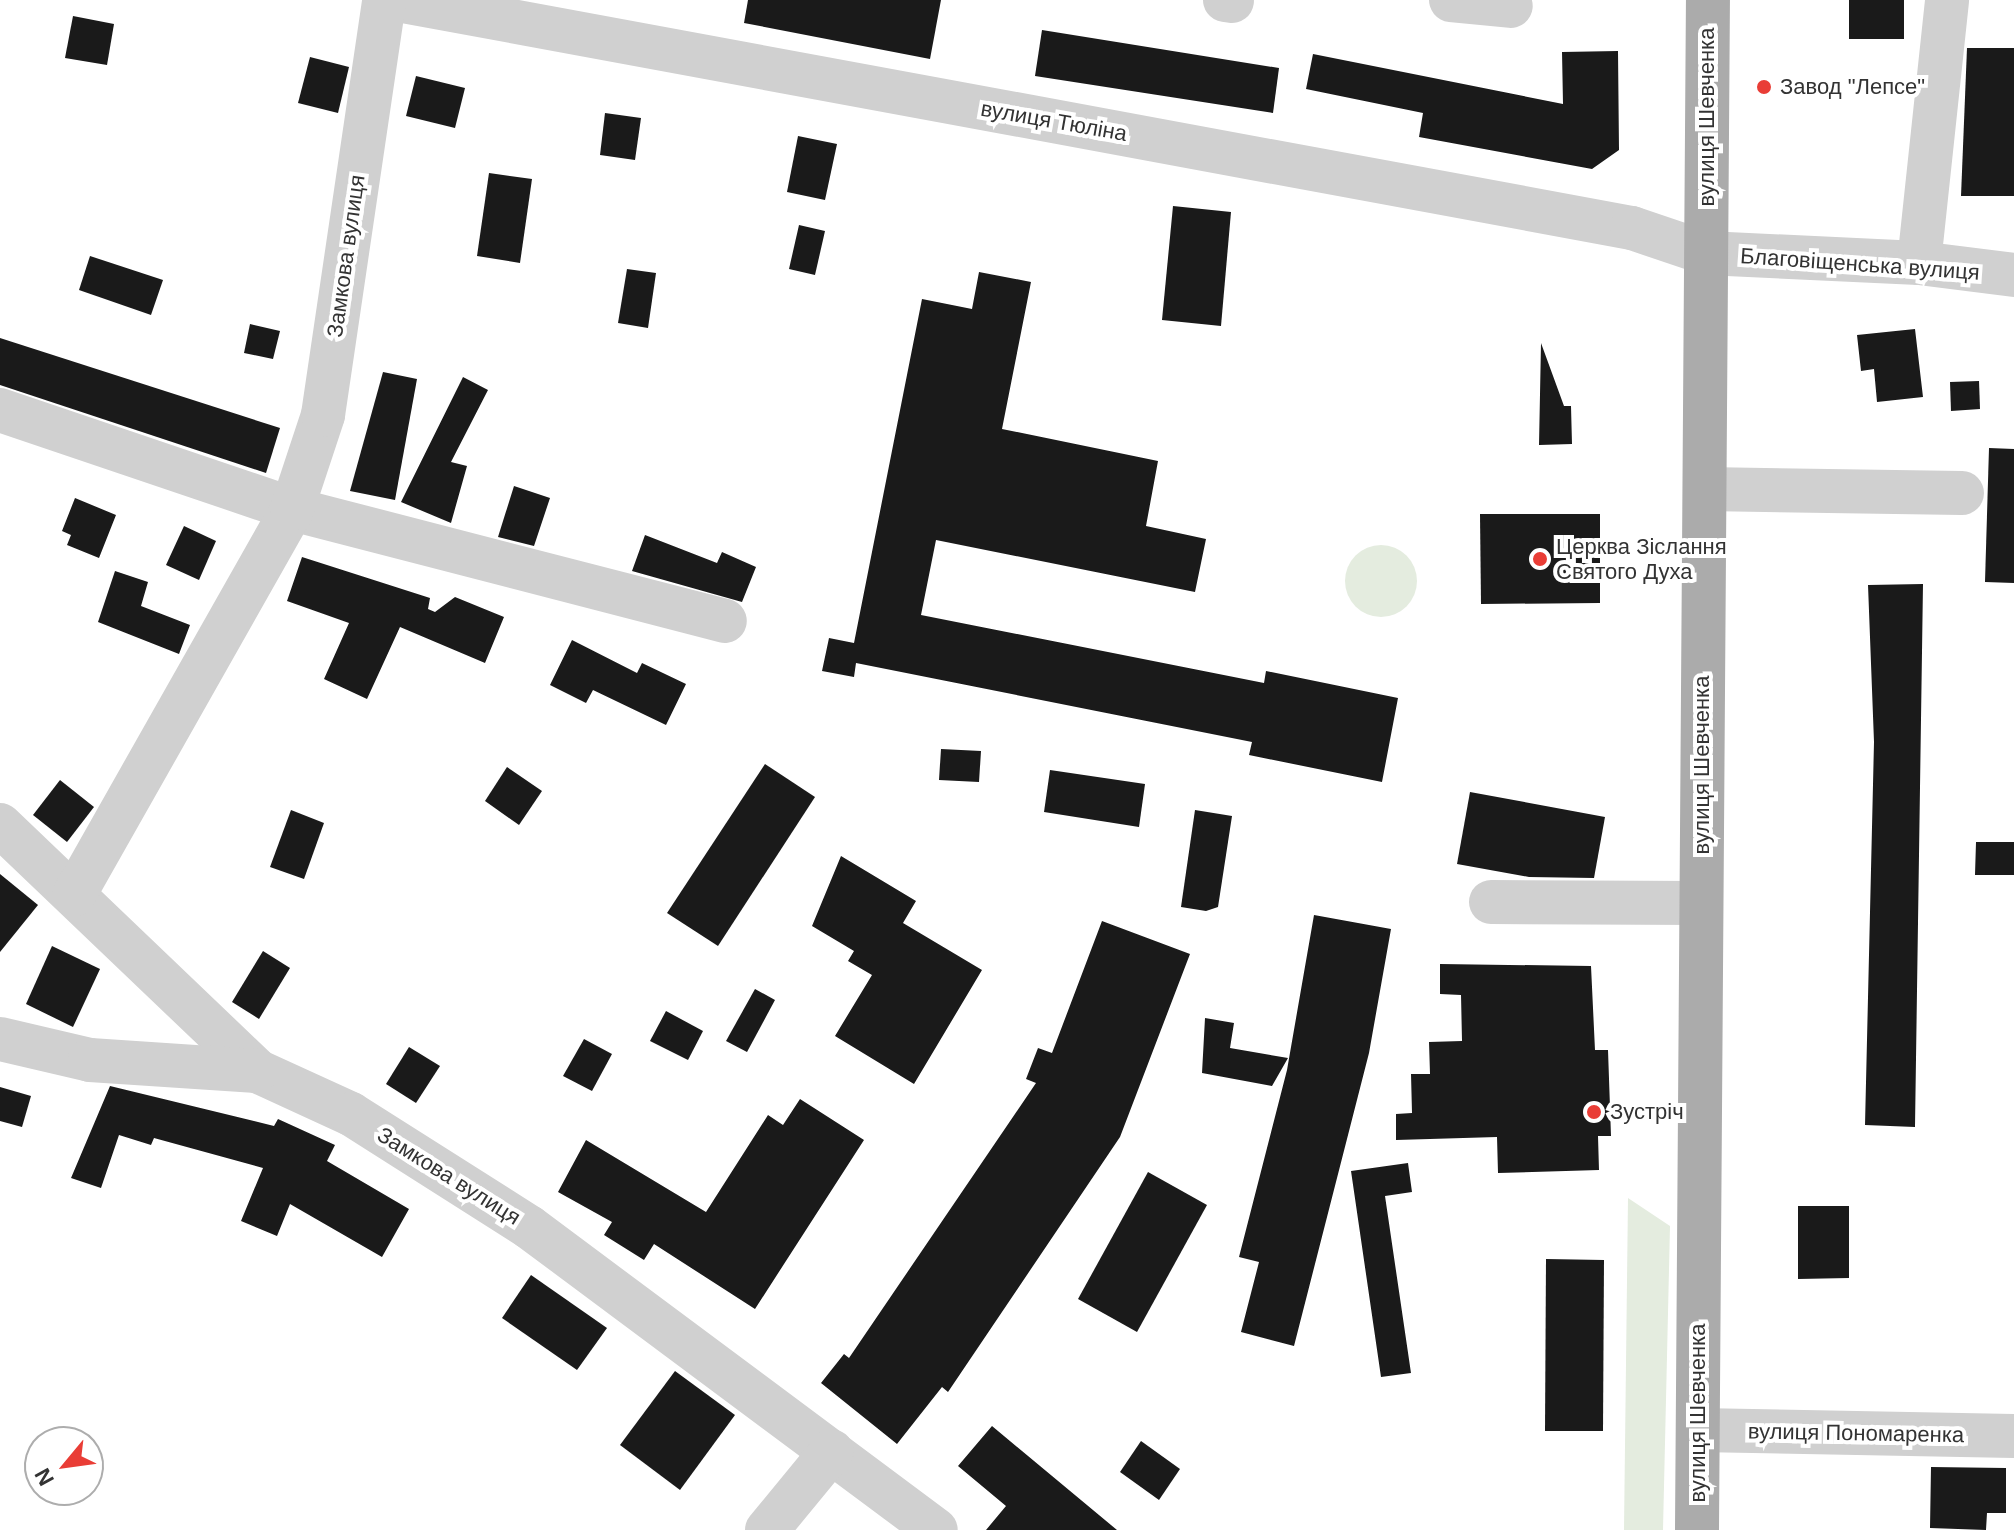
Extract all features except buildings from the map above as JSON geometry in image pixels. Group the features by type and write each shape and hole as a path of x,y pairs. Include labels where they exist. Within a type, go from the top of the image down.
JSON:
{"main road":[{"name":"вулиця Шевченка","path":"1697,1530 1708,0"}],"street":[{"name":"Замкова вулиця","path":"74,895 292,509 323,415 384,0"},
{"name":"вулиця Тюліна","path":"398,0 1632,228 1706,253"},
{"path":"1451,0 1511,6"},
{"path":"1919,263 1947,0"},
{"name":"Благовіщенська вулиця","path":"1706,253 1919,263 2014,275"},
{"path":"0,410 292,509 725,621"},
{"path":"1705,489 1962,493"},
{"name":"Замкова вулиця","path":"0,825 257,1071 351,1114 529,1227 936,1530"},
{"path":"1491,902 1701,903"},
{"path":"0,1039 90,1060 257,1071"},
{"name":"вулиця Пономаренка","path":"1698,1430 2014,1436"},
{"path":"767,1530 832,1451"}],"shaded area":[{"path":"1381,545 1401,551 1411,561 1417,581 1411,601 1401,611 1381,617 1361,611 1351,601 1345,581 1351,561 1361,551"},
{"path":"1628,1198 1670,1226 1663,1530 1624,1530"}],"place":[{"name":"Завод \"Лепсе\"","path":"1764,87"},
{"name":"Церква Зіслання Святого Духа","path":"1540,559"},
{"name":"Зустріч","path":"1594,1112"}]}
